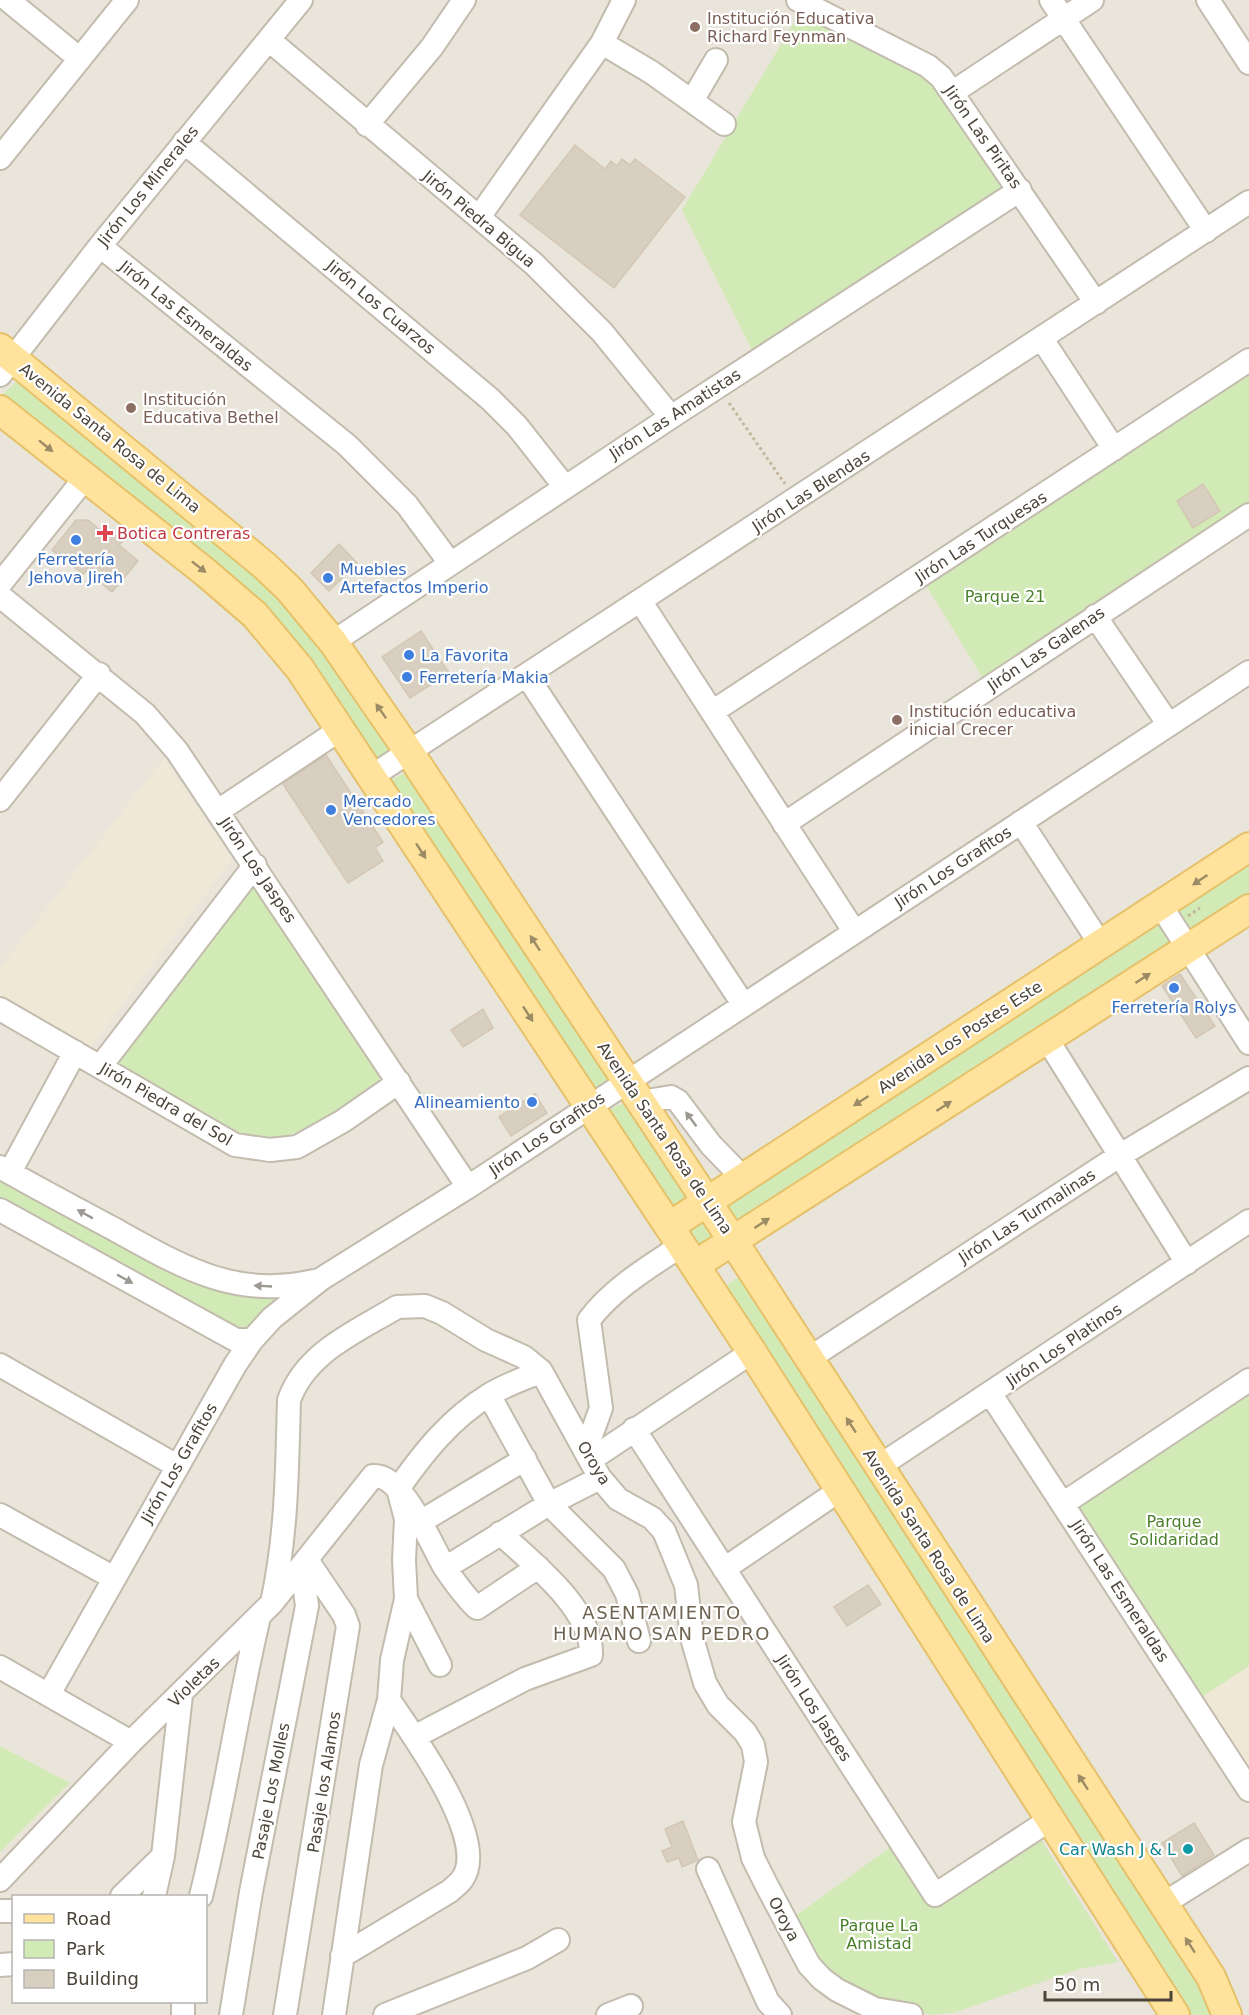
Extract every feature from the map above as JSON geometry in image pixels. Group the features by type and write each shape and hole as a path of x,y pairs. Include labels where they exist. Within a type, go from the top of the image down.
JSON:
{"main road":[{"name":"Avenida Santa Rosa de Lima","path":"4,361 265,566 290,590 333,642 409,752 708,1202 1211,1977 1227,2015"},
{"path":"0,410 206,572 255,615 300,669 752,1352 1051,1819 1170,2014"},
{"name":"Avenida Los Postes Este","path":"682,1246 708,1202 1249,848"},
{"path":"682,1246 733,1241 1249,909"}],"street":[{"path":"8,0 80,59"},
{"path":"0,158 127,0"},
{"name":"Jirón Los Minerales","path":"4,361 301,0"},
{"path":"367,125 432,47 464,0"},
{"path":"479,217 602,43 624,0"},
{"name":"Jirón Las Piritas","path":"798,0 927,66 954,92 1096,303"},
{"path":"1051,0 1206,231"},
{"path":"954,92 1092,0"},
{"path":"1208,0 1249,63"},
{"name":"Jirón Piedra Bigua","path":"268,40 479,217 573,301 671,417"},
{"path":"602,43 724,124"},
{"path":"692,101 716,60"},
{"name":"Jirón Los Cuarzos","path":"184,142 490,399 517,426 566,487"},
{"name":"Jirón Las Amatistas","path":"333,642 718,386 1020,190"},
{"name":"Jirón Las Blendas","path":"372,776 1249,202"},
{"name":"Jirón Las Esmeraldas","path":"100,246 346,445 406,505 450,563"},
{"path":"1042,339 1114,449"},
{"name":"Jirón Las Turquesas","path":"712,712 1249,360"},
{"path":"0,584 85,478"},
{"name":"Jirón Las Galenas","path":"784,824 1249,515"},
{"name":"Jirón Los Jaspes","path":"0,596 99,674 145,714 177,751 468,1187"},
{"path":"641,602 854,931"},
{"path":"1095,616 1169,725"},
{"name":"Jirón Los Grafitos","path":"49,1694 177,1466 252,1340 272,1318 321,1279 468,1187 589,1107 634,1092 743,1004 1249,672"},
{"path":"0,800 99,674"},
{"path":"527,676 743,1004"},
{"path":"218,811 340,729"},
{"path":"1021,822 1101,945"},
{"path":"100,1066 255,865"},
{"path":"1161,906 1249,1042"},
{"name":"Jirón Piedra del Sol","path":"0,1009 235,1145 270,1150 297,1147 343,1121 399,1082"},
{"path":"1047,1039 1187,1263"},
{"path":"75,1052 5,1169 190,1271 237,1284 261,1287 288,1287 321,1279"},
{"name":"Jirón Las Turmalinas","path":"808,1359 1119,1156 1249,1078"},
{"path":"634,1092 671,1097 678,1101 711,1145 744,1178"},
{"path":"688,1173 711,1145"},
{"path":"0,1210 236,1340 252,1340"},
{"name":"Jirón Los Platinos","path":"878,1467 1249,1221"},
{"path":"590,1460 592,1433 601,1408 589,1320 600,1305 682,1246"},
{"name":"Oroya","path":"201,1895 219,1822 237,1711 282,1559 287,1519 289,1400 293,1388 310,1363 321,1353 397,1307 411,1304 425,1306 442,1312 486,1340 524,1357 541,1371 590,1460 618,1498 652,1518 664,1531 686,1585 692,1638 705,1683 718,1705 745,1732 753,1745 756,1762 744,1822 753,1858 809,1965 837,1990 854,2000 875,2009 911,2015"},
{"path":"445,1568 549,1504 590,1460 752,1352"},
{"path":"0,1365 177,1466"},
{"path":"398,1489 429,1445 449,1425 489,1395 541,1371"},
{"path":"1064,1503 1249,1380"},
{"name":"Jirón Las Esmeraldas","path":"990,1393 1064,1503 1249,1790"},
{"path":"489,1395 549,1504 614,1569 627,1594 639,1641"},
{"name":"Jirón Los Jaspes","path":"634,1429 935,1895 1051,1819"},
{"path":"422,1521 525,1460"},
{"name":"Violetas","path":"0,1880 131,1742 266,1609 305,1564 353,1498 376,1475 398,1489"},
{"path":"398,1489 422,1521 445,1568 477,1608 538,1567"},
{"path":"334,2015 371,1765 389,1700 392,1660 406,1599 404,1560 406,1519 398,1489"},
{"path":"724,1569 840,1490"},
{"path":"0,1515 114,1578"},
{"path":"414,1737 525,1679 591,1655 589,1635 576,1611 538,1567 500,1533"},
{"name":"Pasaje Los Molles","path":"231,2015 251,1892 307,1606 305,1564"},
{"name":"Pasaje los Alamos","path":"285,2015 348,1626 344,1615 305,1564"},
{"path":"406,1599 440,1665"},
{"path":"0,1667 131,1742"},
{"path":"154,1895 163,1856 181,1695"},
{"path":"342,1956 450,1891 464,1877 468,1853 466,1830 439,1777 389,1700"},
{"path":"1163,1904 1249,1850"},
{"path":"123,1895 163,1856"},
{"path":"708,1869 768,2002 780,2015"},
{"path":"385,2015 527,1958 558,1940"},
{"path":"608,2015 631,2006"}],"path":[{"path":"718,386 796,500"}],"shaded area":[{"path":"0,0 1249,0 1249,2015 0,2015"},
{"path":"164,758 232,859 89,1049 0,997 0,968"},
{"path":"1249,1666 1249,1773 1200,1698"}],"green space":[{"path":"801,11 924,77 947,104 1009,189 753,352 682,210"},
{"name":"Parque 21","path":"1249,366 1249,506 984,680 923,580"},
{"path":"24,380 285,597 396,747 377,764 312,673 1,396 15,383"},
{"path":"405,773 414,775 614,1074 611,1084 590,1092 388,782"},
{"path":"1249,857 1249,898 1201,929 1189,928 1179,913 1181,902"},
{"path":"248,883 255,884 383,1077 322,1121 292,1134 268,1138 241,1133 115,1063"},
{"path":"1160,923 1171,936 1170,948 746,1219 735,1219 725,1205 1149,924"},
{"path":"625,1103 687,1196 674,1209 606,1118 612,1108"},
{"path":"0,1173 184,1274 277,1293 279,1301 243,1333 0,1204"},
{"path":"704,1219 714,1239 698,1249 685,1231"},
{"path":"746,1276 1219,2015 1184,2015 723,1288 739,1277"},
{"name":"Parque Solidaridad","path":"1249,1394 1249,1666 1200,1698 1071,1507"},
{"path":"0,1746 70,1783 0,1852"},
{"name":"Parque La Amistad","path":"1040,1838 1118,1962 1079,1969 956,2012 932,2015 888,2007 826,1972 794,1917 892,1846 935,1907"}],"building":[{"path":"575,145 605,169 611,161 617,166 622,159 630,165 635,159 685,197 614,288 520,215"},
{"path":"1203,484 1220,511 1193,528 1177,501"},
{"path":"76,520 88,520 100,530 103,526 123,541 119,545 138,561 112,592 86,571 83,574 52,550"},
{"path":"339,544 357,563 329,591 311,573"},
{"path":"421,631 449,673 410,698 382,657"},
{"name":"Mercado Vencedores","path":"326,755 383,842 375,848 383,861 348,883 283,784"},
{"path":"1180,974 1215,1026 1196,1038 1162,986"},
{"path":"483,1009 493,1028 463,1047 451,1030"},
{"path":"535,1094 547,1113 511,1136 499,1117"},
{"path":"868,1585 881,1604 847,1626 834,1607"},
{"path":"683,1821 698,1860 682,1867 679,1858 667,1862 662,1851 672,1847 665,1829"},
{"name":"Car Wash J & L","path":"1194,1823 1214,1855 1182,1876 1162,1843"}],"place":[{"name":"Institución Educativa Richard Feynman","path":"695,27"},
{"name":"Institución Educativa Bethel","path":"131,408"},
{"name":"Botica Contreras","path":"105,533"},
{"name":"Ferretería Jehova Jireh","path":"76,540"},
{"name":"Muebles Artefactos Imperio","path":"328,578"},
{"name":"La Favorita","path":"409,655"},
{"name":"Ferretería Makia","path":"407,677"},
{"name":"Institución educativa inicial Crecer","path":"897,720"},
{"name":"Mercado Vencedores","path":"331,810"},
{"name":"Ferretería Rolys","path":"1174,988"},
{"name":"Alineamiento","path":"532,1102"},
{"name":"Car Wash J & L","path":"1188,1849"}],"district":[{"name":"ASENTAMIENTO HUMANO SAN PEDRO","path":"662,1622"}]}
